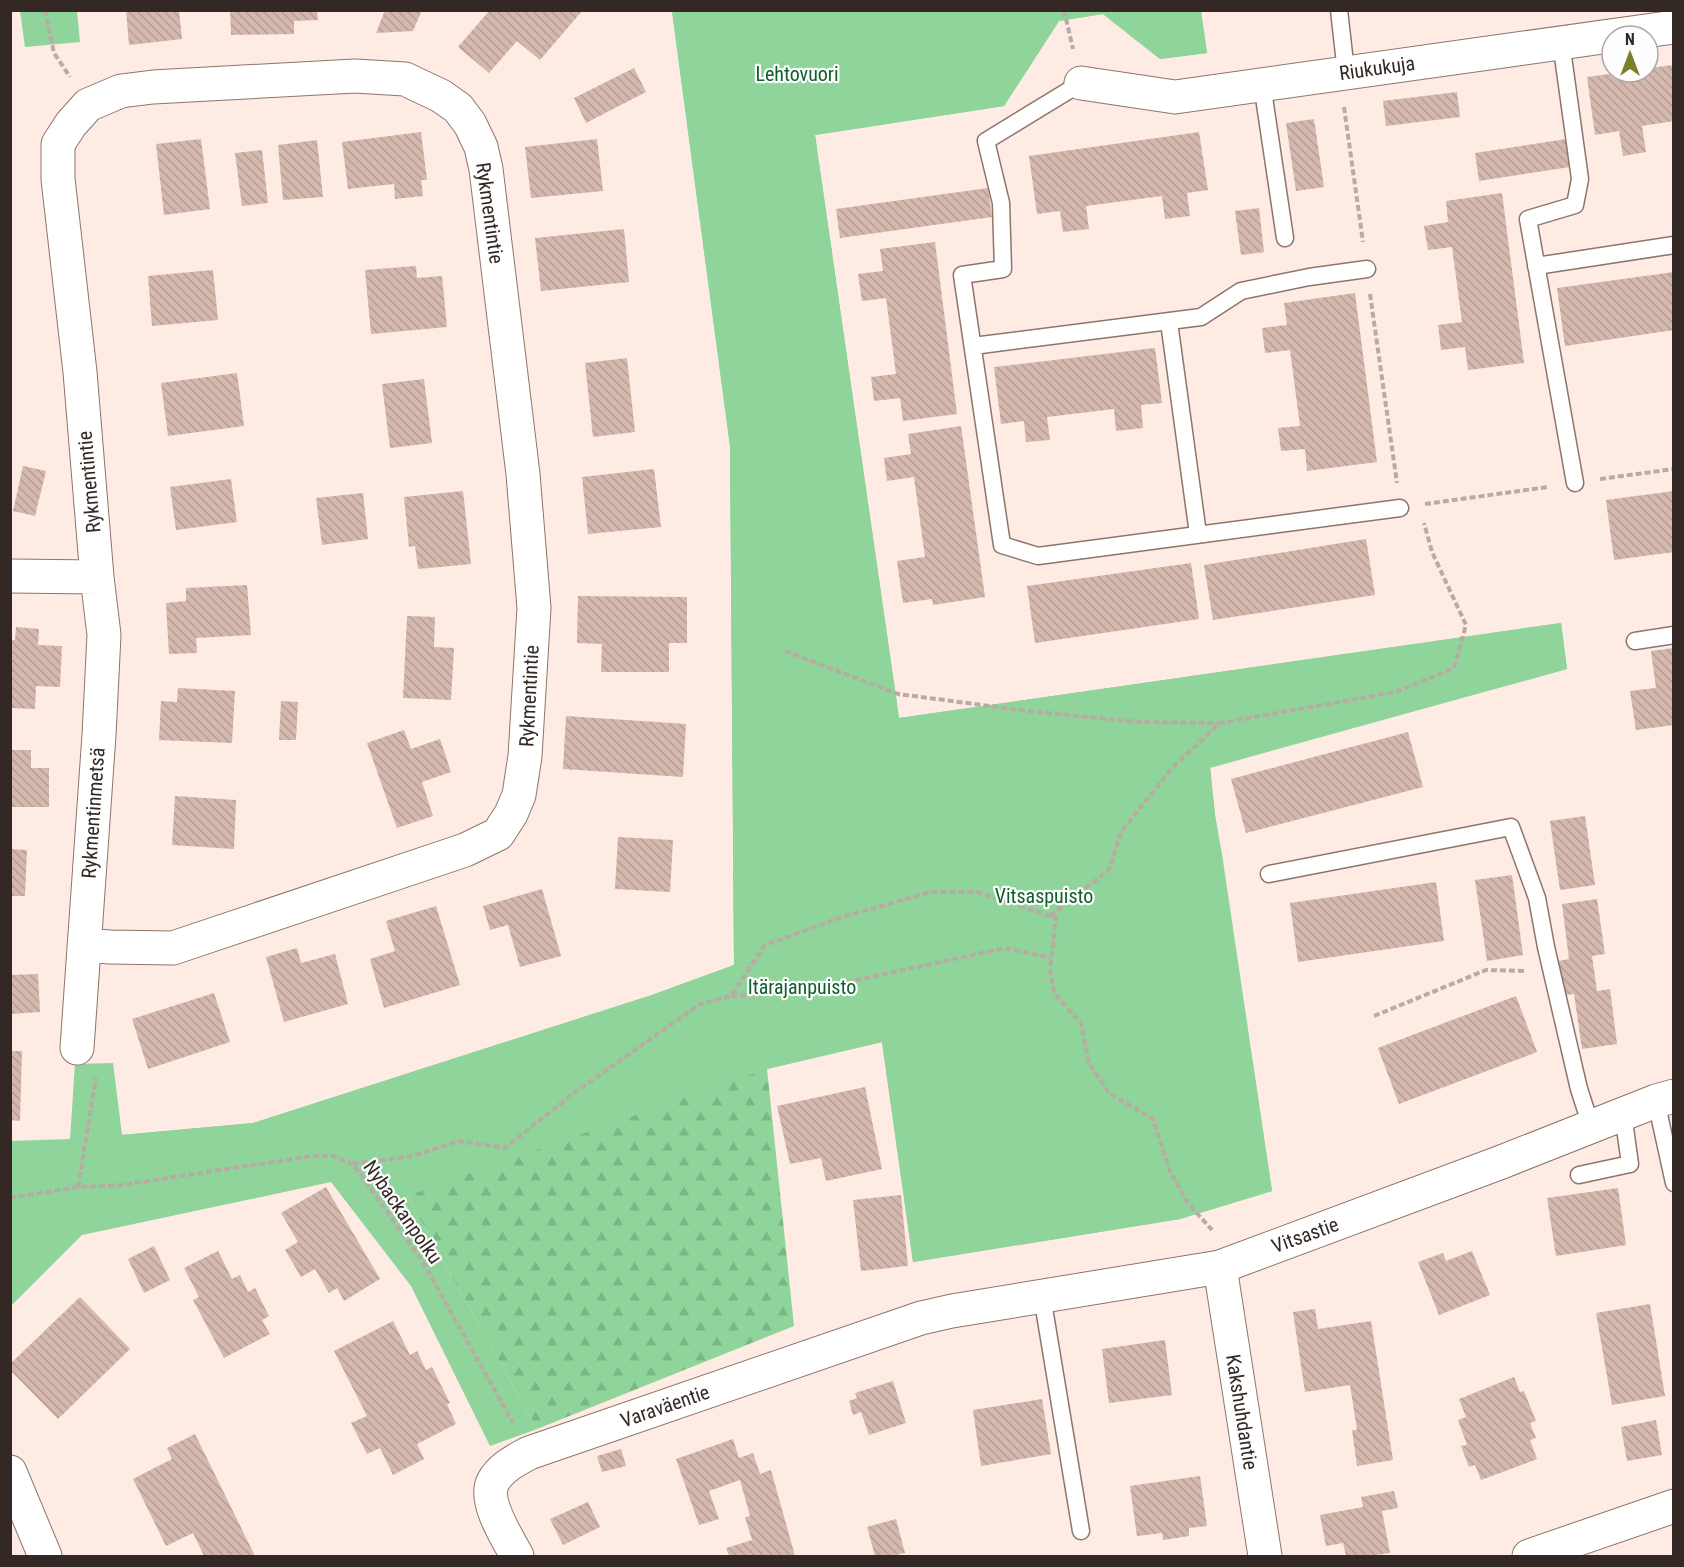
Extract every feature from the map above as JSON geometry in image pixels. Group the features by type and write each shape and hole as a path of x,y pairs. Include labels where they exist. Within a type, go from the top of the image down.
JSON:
{"street":[{"name":"Riukukuja","path":"1081,83 1175,96 1674,27"},
{"name":"Rykmentintie","path":"84,945 174,948 465,850 498,834 511,814 519,795 525,756 534,608 523,474 486,169 481,147 470,124 458,108 441,96 405,79 356,76 153,87 121,91 88,105 71,124 58,144 58,179 80,372 97,577"},
{"path":"10,576 97,577"},
{"name":"Rykmentinmetsä","path":"87,1059 84,945 104,635 97,577"},
{"name":"Vitsastie","path":"921,1318 1220,1267 1665,1099"},
{"name":"Kakshuhdantie","path":"1220,1267 1265,1557"},
{"name":"Varaväentie","path":"517,1557 491,1507 492,1484 508,1465 529,1453 921,1318"},
{"path":"10,1472 45,1557"},
{"path":"1529,1557 1674,1506"}],"lane":[{"path":"1339,10 1343,72"},
{"path":"1561,42 1580,179 1575,205 1528,219 1575,483"},
{"path":"1081,83 986,141 1001,203 1003,269 962,275 1002,545 1038,556 1400,508"},
{"path":"1262,84 1285,238"},
{"path":"1536,266 1674,245"},
{"path":"972,346 1200,318 1241,291 1308,277 1366,269"},
{"path":"1169,322 1198,534"},
{"path":"1635,641 1674,635"},
{"path":"1269,874 1511,827 1538,898 1546,947 1591,1126"},
{"path":"1665,1099 1674,1183"},
{"path":"1579,1175 1630,1164 1623,1114"},
{"path":"1042,1296 1081,1531"}],"path":[{"path":"45,10 54,53 75,85"},
{"path":"1343,72 1366,269 1400,508 1674,470"},
{"path":"785,651 898,694 1028,711 1138,722 1220,723 1396,692 1454,668 1466,626 1432,552 1420,504"},
{"path":"1050,916 1109,870 1121,832 1173,767 1220,723"},
{"path":"731,996 765,945 842,917 931,892 977,892 1056,918 1050,970 1054,993 1082,1023 1089,1063 1109,1093 1153,1119 1169,1169 1187,1202 1212,1230"},
{"path":"353,1164 412,1156 458,1141 506,1148 574,1093 700,1004 731,996 797,993 1005,948 1051,958"},
{"path":"1374,1016 1486,970 1552,972"},
{"path":"78,1186 87,1059"},
{"name":"Nybackanpolku","path":"10,1198 78,1186 122,1185 312,1156 333,1156 353,1164 423,1262 529,1453"}],"green space":[{"path":"20,11 77,11 80,42 25,47"},
{"path":"672,11 1201,11 1207,53 1160,59 1103,14 1059,21 1004,106 815,135 899,718 1561,623 1567,669 1210,767 1215,815 1272,1191 1180,1219 913,1262 882,1042 767,1069 794,1326 537,1429 407,1196 121,1135 253,1123 652,995 734,965 730,446"},
{"path":"672,11 1201,11 1207,53 1160,59 1103,14 1059,21 1004,106 815,135 899,718 1561,623 1567,669 1210,768 1215,815 1272,1191 1180,1219 913,1262 882,1042 767,1069 407,1196 537,1429 490,1446 411,1286 331,1182 82,1235 11,1306 11,1141 70,1139 75,1064 113,1063 122,1135 253,1123 652,995 734,965 730,446"}],"building":[{"path":"126,10 179,10 182,39 129,45"},
{"path":"230,10 317,10 318,20 294,21 294,34 231,35"},
{"path":"385,10 422,10 413,31 376,33"},
{"path":"490,10 583,10 540,60 517,41 489,73 458,47"},
{"path":"1674,65 1674,121 1642,126 1646,152 1623,156 1619,131 1595,135 1587,77 1600,75 1600,84 1660,84 1660,67"},
{"path":"634,68 646,92 586,123 574,98"},
{"path":"1457,92 1460,117 1386,126 1383,101"},
{"path":"1314,119 1324,187 1296,191 1286,123"},
{"path":"421,132 427,180 421,180 423,196 395,199 394,184 348,189 342,142"},
{"path":"1199,132 1208,190 1187,193 1190,216 1165,219 1162,196 1086,206 1089,229 1063,232 1060,211 1037,214 1029,156"},
{"path":"201,139 210,209 164,215 156,144"},
{"path":"597,139 603,191 531,198 525,147"},
{"path":"1566,139 1570,167 1479,181 1475,153"},
{"path":"317,140 323,197 283,200 278,145"},
{"path":"262,150 268,203 242,206 235,153"},
{"path":"988,188 992,217 840,238 836,209"},
{"path":"1502,193 1524,363 1468,370 1465,347 1441,350 1438,325 1462,322 1452,247 1428,250 1424,226 1448,222 1446,201"},
{"path":"1259,208 1264,252 1241,255 1235,211"},
{"path":"624,229 629,282 541,291 535,238"},
{"path":"935,242 957,414 903,421 900,398 874,401 871,377 896,374 886,298 862,301 858,274 883,271 880,249"},
{"path":"416,266 417,278 442,276 447,327 371,334 365,270"},
{"path":"213,270 218,320 152,326 148,276"},
{"path":"1674,272 1674,330 1565,346 1557,288"},
{"path":"1355,293 1377,462 1307,471 1305,449 1281,451 1278,428 1300,426 1290,350 1265,353 1262,328 1287,325 1284,303"},
{"path":"1155,348 1162,403 1141,405 1143,428 1116,431 1114,409 1047,417 1050,440 1026,442 1024,421 1001,424 994,367"},
{"path":"627,358 635,432 593,437 585,363"},
{"path":"237,373 244,426 168,436 161,383"},
{"path":"424,379 432,443 390,448 382,384"},
{"path":"961,426 985,597 933,605 932,599 903,603 897,561 925,557 914,477 887,481 884,458 911,454 908,434"},
{"path":"23,466 46,471 35,516 13,511"},
{"path":"654,469 661,527 588,534 582,477"},
{"path":"231,479 237,522 176,530 170,487"},
{"path":"463,491 471,564 418,569 415,546 409,547 404,497"},
{"path":"1674,491 1674,552 1614,560 1606,500"},
{"path":"363,493 368,539 322,545 316,498"},
{"path":"1366,539 1375,595 1213,620 1204,565"},
{"path":"1191,563 1199,619 1035,643 1027,586"},
{"path":"247,585 251,635 196,638 197,653 169,654 166,603 186,601 186,588"},
{"path":"578,596 687,597 687,643 669,643 669,672 601,672 602,644 577,643"},
{"path":"407,616 435,617 434,647 454,648 451,700 403,698"},
{"path":"16,627 39,629 38,645 62,646 60,687 36,686 35,709 10,708 10,640 15,640"},
{"path":"1674,648 1674,725 1636,730 1630,691 1656,688 1651,651"},
{"path":"178,688 235,691 232,743 159,740 161,701 177,702"},
{"path":"281,701 298,702 296,740 279,740"},
{"path":"566,716 686,724 683,777 563,769"},
{"path":"404,730 411,749 440,739 451,772 422,782 433,816 397,828 367,743"},
{"path":"1408,732 1423,787 1246,833 1231,779"},
{"path":"10,750 31,750 31,768 49,768 49,807 10,807"},
{"path":"175,796 236,800 234,849 172,845"},
{"path":"1585,816 1595,885 1560,890 1550,821"},
{"path":"618,837 673,840 670,892 615,889"},
{"path":"10,849 27,850 25,896 10,896"},
{"path":"1512,875 1523,955 1487,961 1475,880"},
{"path":"1436,882 1444,941 1298,962 1290,903"},
{"path":"542,889 561,956 520,967 508,925 490,930 483,906"},
{"path":"1597,899 1605,954 1592,956 1597,991 1610,989 1617,1044 1582,1049 1574,994 1564,995 1559,961 1569,959 1562,904"},
{"path":"436,906 460,985 384,1008 370,959 395,951 386,921"},
{"path":"297,948 301,963 335,954 348,1004 284,1022 266,957"},
{"path":"38,974 40,1012 10,1014 10,975"},
{"path":"214,993 230,1042 148,1069 132,1019"},
{"path":"1516,996 1537,1052 1399,1104 1378,1048"},
{"path":"10,1051 22,1051 20,1121 10,1120"},
{"path":"865,1087 882,1169 826,1181 821,1158 790,1164 777,1106"},
{"path":"326,1187 380,1279 344,1301 337,1288 329,1293 315,1269 301,1277 285,1250 298,1242 281,1213"},
{"path":"1618,1188 1626,1245 1556,1256 1547,1198"},
{"path":"901,1195 908,1266 861,1271 853,1200"},
{"path":"154,1246 170,1280 144,1293 128,1259"},
{"path":"218,1251 232,1279 240,1275 248,1292 255,1288 269,1316 262,1320 270,1334 224,1358 193,1300 199,1297 184,1268"},
{"path":"1472,1251 1490,1295 1439,1315 1418,1262 1443,1253 1446,1261"},
{"path":"80,1297 130,1349 58,1419 10,1370 10,1364"},
{"path":"1650,1304 1665,1396 1612,1405 1596,1313"},
{"path":"1315,1309 1318,1329 1371,1321 1393,1460 1357,1466 1352,1430 1357,1430 1350,1385 1305,1392 1293,1312"},
{"path":"393,1321 410,1355 417,1351 426,1370 432,1367 450,1403 447,1404 456,1424 417,1444 424,1459 393,1475 380,1448 367,1454 351,1423 367,1416 334,1351"},
{"path":"1165,1340 1172,1395 1109,1403 1102,1349"},
{"path":"1514,1377 1520,1392 1524,1391 1536,1421 1530,1423 1536,1438 1530,1440 1537,1459 1481,1480 1475,1465 1469,1467 1461,1446 1467,1445 1458,1420 1466,1417 1459,1399"},
{"path":"893,1381 906,1423 869,1435 861,1412 853,1415 849,1401 857,1398 855,1393"},
{"path":"1042,1399 1051,1454 981,1466 973,1410"},
{"path":"1656,1420 1662,1455 1627,1461 1621,1427"},
{"path":"195,1434 255,1556 204,1556 193,1533 166,1546 133,1479 172,1459 167,1448"},
{"path":"733,1439 739,1458 753,1453 760,1474 771,1470 795,1556 729,1556 726,1548 752,1540 745,1517 750,1516 740,1480 709,1491 719,1519 699,1525 676,1459"},
{"path":"621,1449 626,1466 602,1472 597,1456"},
{"path":"1200,1476 1207,1526 1189,1528 1189,1536 1163,1540 1162,1533 1137,1536 1130,1486"},
{"path":"1394,1491 1398,1508 1382,1511 1390,1553 1346,1556 1343,1543 1326,1546 1320,1515 1363,1507 1361,1497"},
{"path":"588,1502 600,1527 563,1545 550,1519"},
{"path":"896,1519 905,1553 875,1556 867,1527"}],"park label":[{"name":"Lehtovuori","path":"797,74"},
{"name":"Vitsaspuisto","path":"1044,896"},
{"name":"Itärajanpuisto","path":"802,987"}]}
